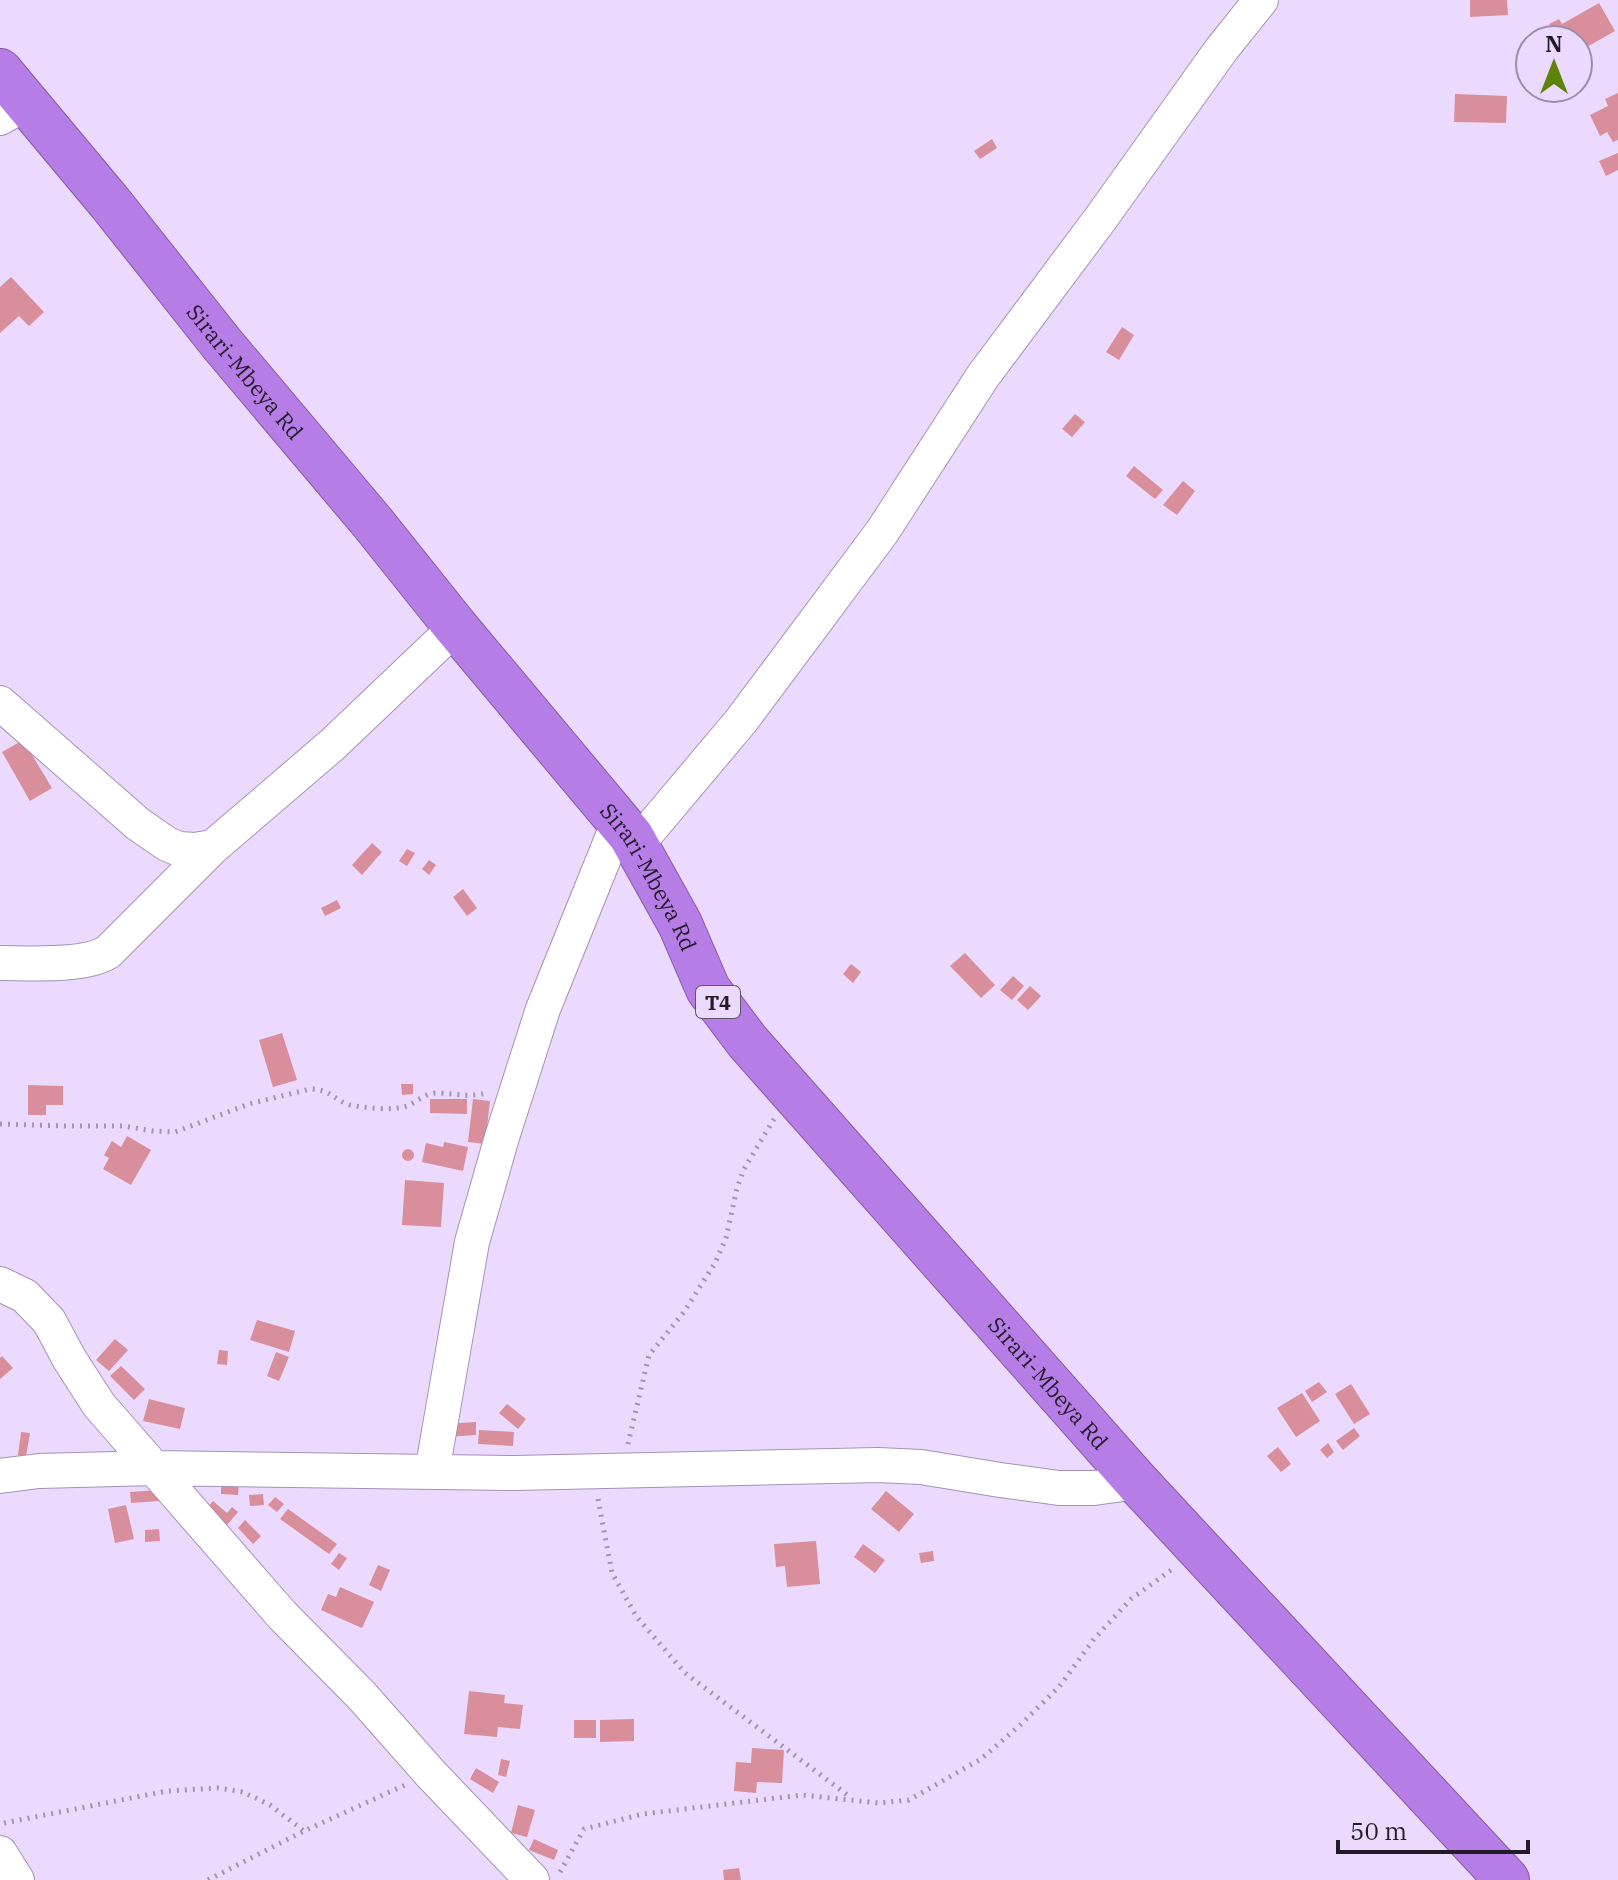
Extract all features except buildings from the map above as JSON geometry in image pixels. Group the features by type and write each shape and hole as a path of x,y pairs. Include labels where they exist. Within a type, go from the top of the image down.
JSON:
{"highway":[{"name":"Sirari-Mbeya Rd","path":"9,97 111,204 222,344 627,834 680,924 708,989 747,1041 1137,1482 1507,1880"}],"street":[{"path":"432,1472 472,1242 502,1137 543,1009 627,834 741,721 882,532 983,376 1221,50 1261,0"},
{"path":"0,963 42,964 100,957 108,952 213,847 332,745 456,627"},
{"path":"0,703 138,824 157,837 179,849 213,847"},
{"path":"0,1284 25,1296 49,1321 99,1405 282,1615 362,1696 532,1880"},
{"path":"0,1476 39,1471 154,1468 515,1473 878,1465 921,1467 1059,1488 1094,1488 1137,1482"},
{"path":"0,1853 17,1880"}],"path":[{"path":"0,1124 123,1126 175,1132 249,1104 310,1089 331,1093 350,1105 397,1109 430,1094 483,1094 524,1069"},
{"path":"791,1091 744,1169 726,1238 715,1263 684,1312 649,1355 635,1422 607,1470 612,1573 636,1616 685,1673 851,1799"},
{"path":"556,1880 580,1833 589,1827 643,1814 802,1795 879,1803 909,1800 981,1759 1059,1687 1094,1639 1131,1599 1199,1550"},
{"path":"208,1880 304,1831 430,1773"},
{"path":"0,1824 167,1791 218,1788 243,1792 270,1805 304,1831"}]}
